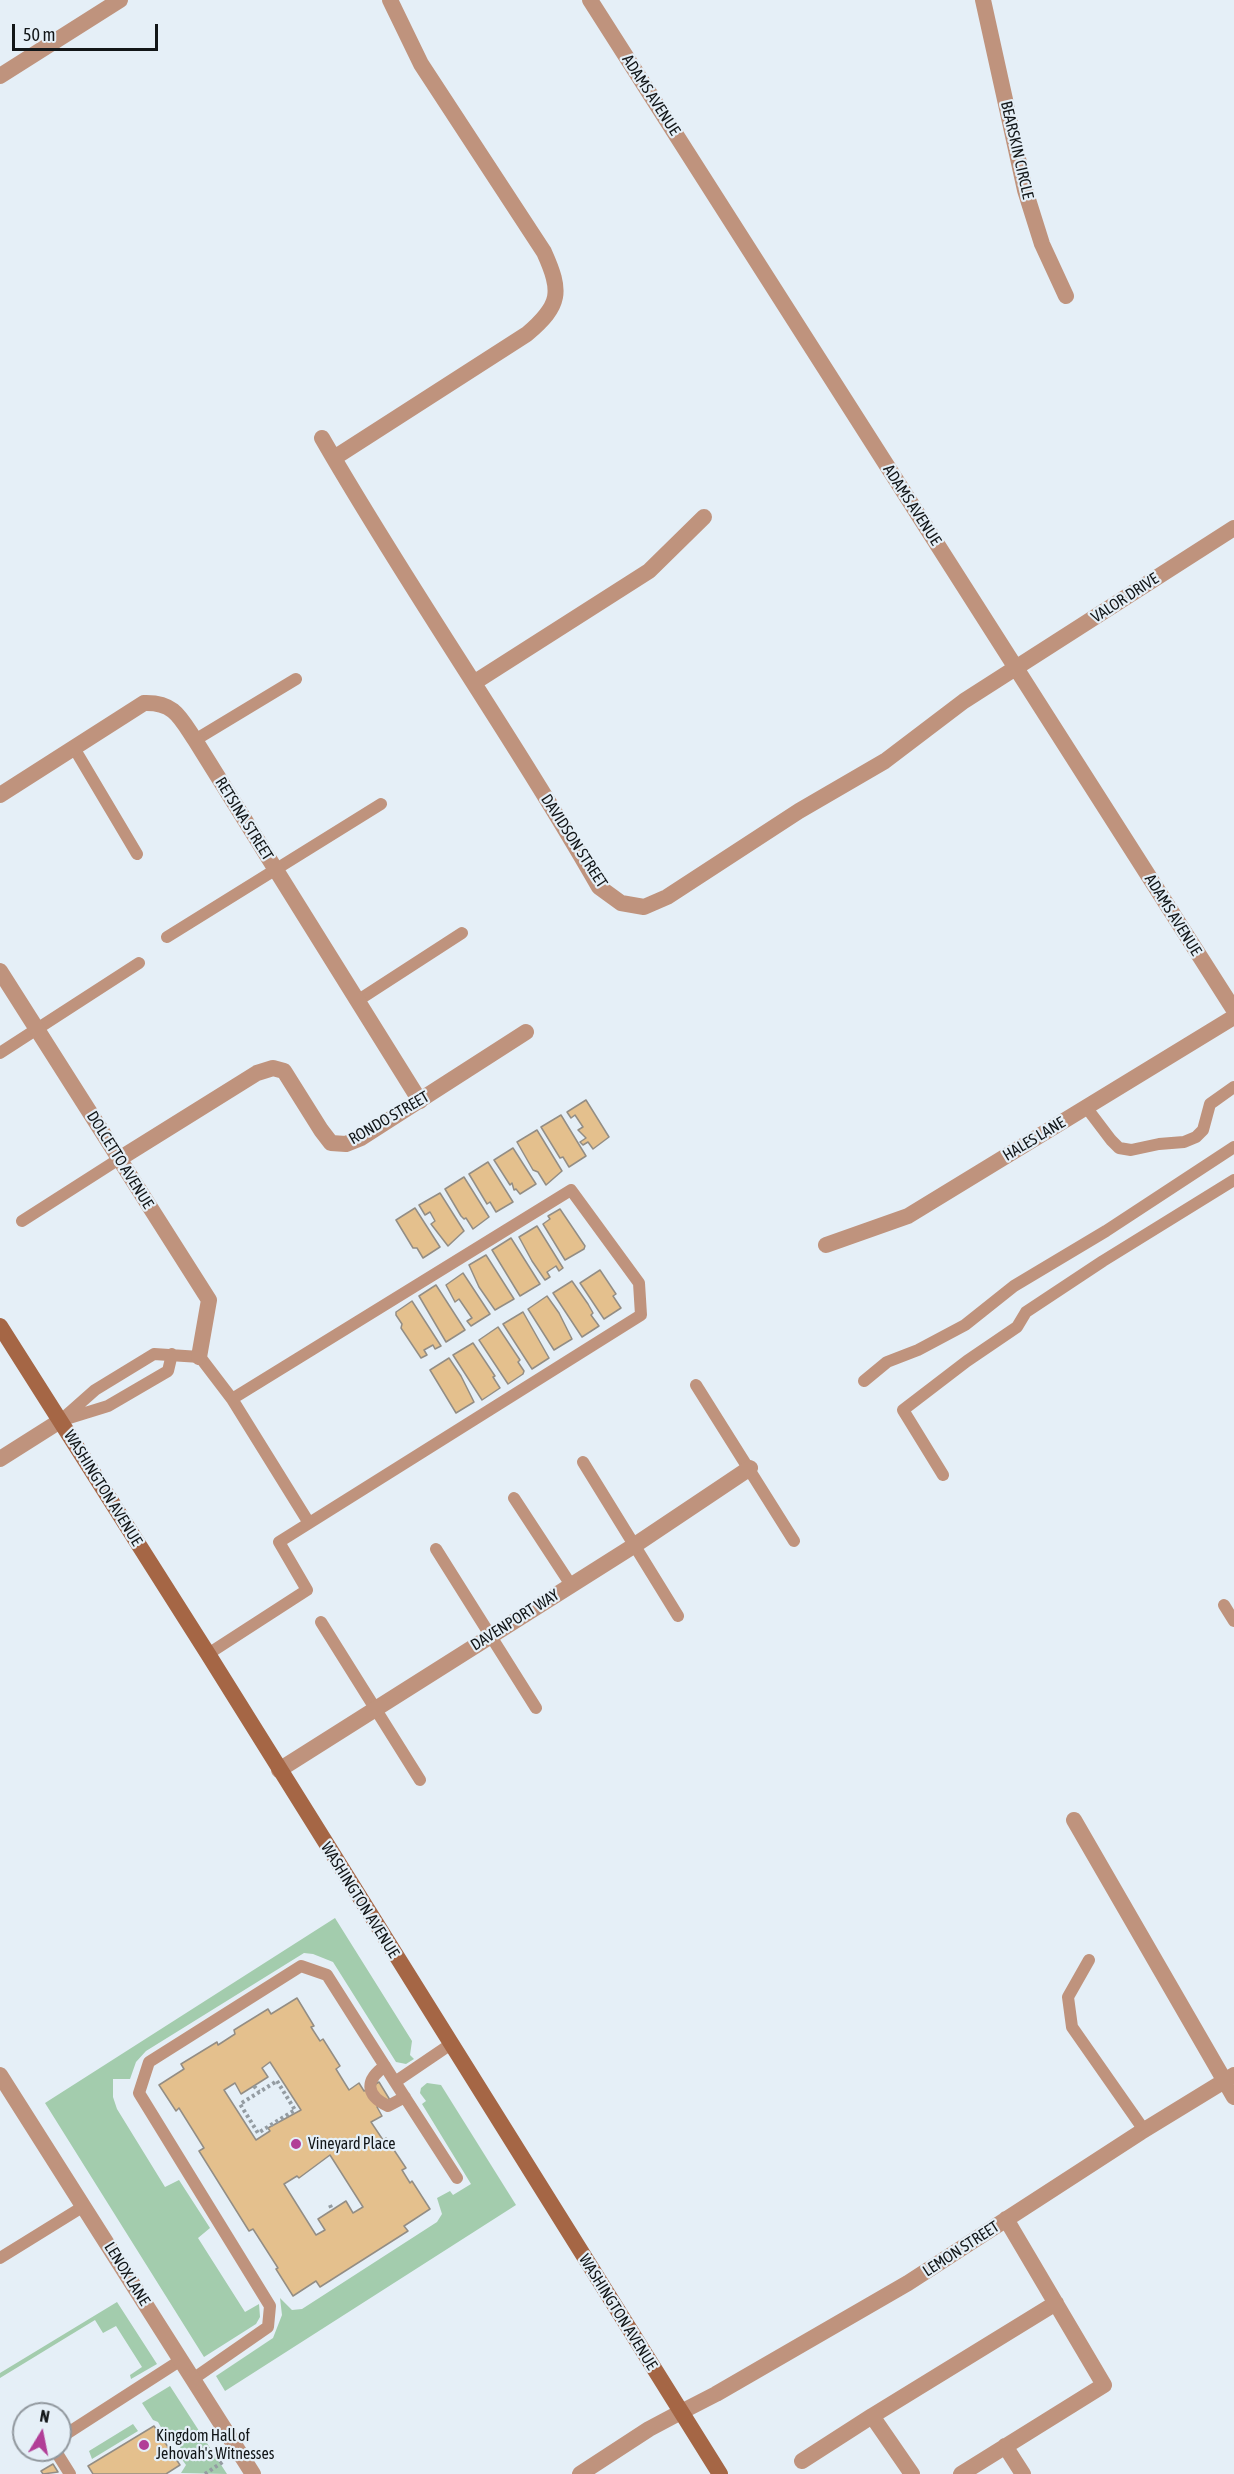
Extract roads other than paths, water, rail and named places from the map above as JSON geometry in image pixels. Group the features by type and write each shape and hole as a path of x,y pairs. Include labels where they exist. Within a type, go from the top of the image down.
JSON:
{"main road":[{"name":"WASHINGTON AVENUE","path":"0,1326 208,1654 720,2474"}],"street":[{"path":"0,76 120,0"},
{"path":"334,458 527,334 546,317 556,297 555,277 544,252 421,64 390,0"},
{"name":"ADAMS AVENUE","path":"590,0 1234,1010"},
{"name":"BEARSKIN CIRCLE","path":"983,0 1025,190 1042,244 1066,296"},
{"name":"DAVIDSON STREET","path":"322,438 357,498 475,682 599,887 621,903 644,907 667,897 799,811 885,761 964,701 1017,668"},
{"path":"475,682 649,571 704,517"},
{"name":"VALOR DRIVE","path":"1017,668 1234,528"},
{"name":"RETSINA STREET","path":"0,795 144,703 158,703 171,708 195,740 420,1101"},
{"name":"DOLCETTO AVENUE","path":"0,970 209,1300 199,1357"},
{"name":"HALES LANE","path":"826,1245 908,1216 1234,1017"},
{"name":"RONDO STREET","path":"119,1159 257,1073 273,1068 284,1071 330,1143 346,1144 361,1138 526,1032"},
{"path":"0,1459 60,1421"},
{"name":"DAVENPORT WAY","path":"279,1770 635,1545 750,1468"},
{"path":"1074,1820 1229,2078 1234,2097"},
{"name":"LENOX LANE","path":"0,2074 253,2474"},
{"name":"LEMON STREET","path":"580,2474 650,2429 854,2316 1229,2078"},
{"path":"961,2474 1104,2385 1006,2219"},
{"path":"802,2461 1056,2303"},
{"path":"872,2416 912,2474"},
{"path":"1005,2446 1023,2474"}],"lane":[{"path":"195,740 296,679"},
{"path":"74,748 137,854"},
{"path":"167,937 381,804"},
{"path":"357,1000 462,933"},
{"path":"0,1053 139,963"},
{"path":"1086,1107 1110,1140 1119,1148 1131,1150 1184,1142 1196,1137 1203,1130 1210,1104 1234,1087"},
{"path":"864,1381 887,1362 918,1350 965,1325 1014,1286 1106,1231 1234,1147"},
{"path":"21,1221 119,1159"},
{"path":"943,1475 903,1410 967,1361 1017,1328 1026,1312 1103,1261 1234,1180"},
{"path":"208,1654 307,1590 279,1542 641,1315 639,1283 571,1190 232,1399"},
{"path":"60,1421 95,1390 154,1354 199,1357 232,1399 309,1523"},
{"path":"60,1421 108,1406 168,1371 172,1354"},
{"path":"696,1385 794,1540"},
{"path":"583,1462 678,1616"},
{"path":"514,1498 571,1585"},
{"path":"436,1550 536,1708"},
{"path":"1224,1605 1234,1621"},
{"path":"321,1622 420,1779"},
{"path":"1089,1960 1068,1997 1072,2027 1144,2130"},
{"path":"193,2379 268,2327 270,2306 140,2093 149,2062 301,1966 327,1975 457,2178"},
{"path":"395,2082 451,2044"},
{"path":"385,2066 374,2073 369,2081 369,2087 380,2102 388,2106 405,2097"},
{"path":"0,2258 84,2206"},
{"path":"72,2430 181,2360"}],"place":[{"name":"Vineyard Place","path":"296,2144"},
{"name":"Kingdom Hall of Jehovah's Witnesses","path":"144,2445"}]}
